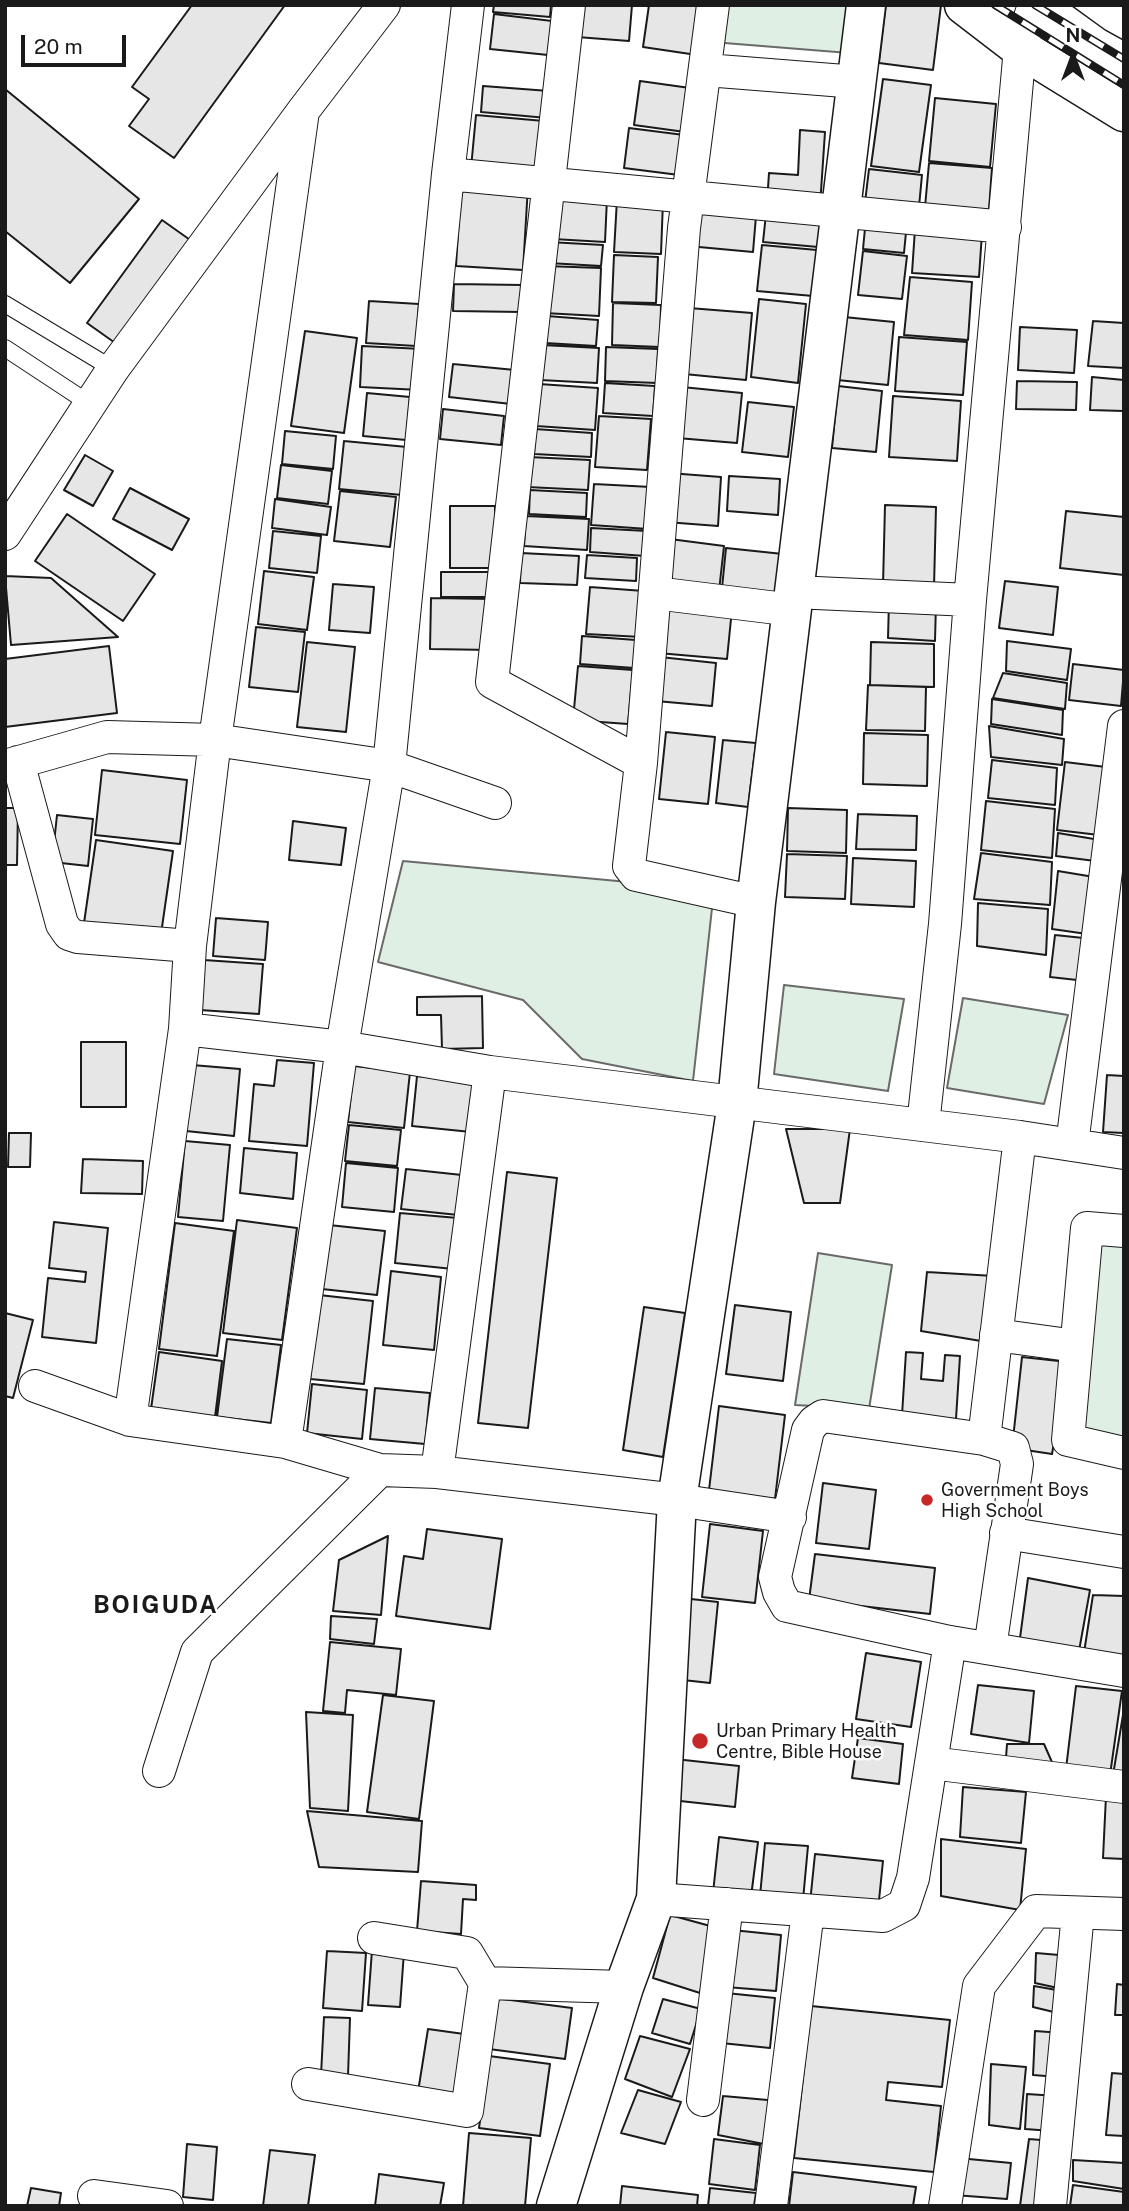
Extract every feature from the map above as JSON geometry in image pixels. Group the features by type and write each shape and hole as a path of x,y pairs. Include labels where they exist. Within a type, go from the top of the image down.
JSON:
{"street":[{"path":"5,534 113,369 384,5"},
{"path":"285,1442 342,1047 389,766 448,174 468,5"},
{"path":"569,5 492,682 641,763"},
{"path":"713,5 688,197 671,374 641,763 629,866 636,875 756,902"},
{"path":"556,2206 624,1987 656,1899 677,1500 737,1103 756,902 866,5"},
{"path":"964,5 1020,48 1124,112"},
{"path":"923,1125 945,924 970,600 1020,48 1035,5 1095,47 1124,63"},
{"path":"706,70 857,82"},
{"path":"130,1420 186,1029 190,946 215,740 303,111"},
{"path":"448,174 1004,227"},
{"path":"655,593 794,601 970,600"},
{"path":"1072,1145 1124,726"},
{"path":"190,946 69,934 62,924 11,764 107,737 215,740 389,766 495,803"},
{"path":"186,1029 342,1047 490,1072 1020,1137 1124,1153"},
{"path":"437,1472 490,1072"},
{"path":"984,1439 1020,1137"},
{"path":"1124,1231 1087,1228 1068,1440 1124,1453"},
{"path":"996,1335 1076,1346"},
{"path":"34,1386 130,1420 285,1442 380,1470 437,1472 677,1500 790,1517"},
{"path":"990,1648 1017,1464 1013,1448 984,1439 823,1416 814,1422 808,1430 775,1577 787,1606 950,1642 1124,1671"},
{"path":"159,1770 197,1652 380,1470"},
{"path":"1006,1533 1124,1552"},
{"path":"656,1899 883,1916 904,1905 914,1878 950,1642"},
{"path":"931,1763 1124,1787"},
{"path":"703,2100 727,1904"},
{"path":"771,2206 808,1911"},
{"path":"945,2206 979,1986 1036,1912 1124,1914"},
{"path":"1050,2206 1078,1913"},
{"path":"309,2084 467,2111 485,1983 467,1953 374,1938"},
{"path":"485,1983 624,1987"},
{"path":"94,2196 167,2206"}],"lane":[{"path":"5,304 113,369"},
{"path":"5,348 90,404"}],"green space":[{"path":"717,5 854,5 849,53 712,42"},
{"path":"403,861 714,890 693,1081 582,1059 523,1000 378,962"},
{"path":"784,985 904,999 888,1091 774,1074"},
{"path":"963,998 1068,1015 1044,1104 947,1088"},
{"path":"1095,1235 1124,1238 1124,1446 1074,1434"},
{"path":"818,1253 892,1265 869,1409 795,1405"}],"building":[{"path":"192,5 285,5 174,158 129,126 149,99 132,87"},
{"path":"494,5 551,5 550,17 493,12"},
{"path":"579,5 632,5 629,41 577,37"},
{"path":"649,5 705,5 697,55 643,47"},
{"path":"886,5 941,5 933,70 879,63"},
{"path":"494,14 552,21 548,55 490,49"},
{"path":"883,79 931,85 919,172 871,166"},
{"path":"640,81 690,88 685,132 634,125"},
{"path":"483,86 549,91 547,118 481,112"},
{"path":"5,89 139,199 70,283 5,231"},
{"path":"935,98 996,104 990,167 929,161"},
{"path":"476,115 544,121 539,173 471,168"},
{"path":"629,128 684,135 679,175 624,168"},
{"path":"800,130 825,132 820,206 767,203 769,173 798,175"},
{"path":"929,163 992,168 988,223 924,218"},
{"path":"869,169 922,175 918,217 864,211"},
{"path":"461,182 528,186 523,270 456,266"},
{"path":"555,195 607,198 605,242 553,239"},
{"path":"693,198 757,204 753,252 688,246"},
{"path":"617,199 663,201 661,254 614,252"},
{"path":"766,214 821,219 818,247 763,242"},
{"path":"866,218 907,222 904,253 863,249"},
{"path":"162,220 193,242 118,345 87,323"},
{"path":"915,229 982,233 979,277 912,273"},
{"path":"549,242 603,245 601,266 548,263"},
{"path":"762,245 817,250 813,296 757,291"},
{"path":"863,251 907,256 902,299 858,295"},
{"path":"614,255 658,257 656,303 612,302"},
{"path":"546,266 601,268 599,316 544,313"},
{"path":"910,277 972,282 968,340 904,335"},
{"path":"454,284 522,285 522,312 453,311"},
{"path":"759,299 806,304 798,383 751,377"},
{"path":"369,301 419,304 416,346 366,343"},
{"path":"613,303 661,305 660,347 612,345"},
{"path":"689,308 752,313 746,380 684,374"},
{"path":"547,316 598,320 596,346 545,343"},
{"path":"844,317 894,322 888,385 837,380"},
{"path":"1093,321 1124,323 1124,368 1088,366"},
{"path":"1020,327 1077,330 1074,373 1018,370"},
{"path":"305,331 357,338 344,433 291,426"},
{"path":"899,337 967,342 963,395 895,391"},
{"path":"542,345 599,348 597,383 540,380"},
{"path":"362,346 422,349 420,390 360,387"},
{"path":"606,347 658,349 657,383 605,381"},
{"path":"453,364 515,370 511,404 449,397"},
{"path":"1092,377 1124,380 1124,411 1090,410"},
{"path":"1017,381 1077,382 1076,410 1016,409"},
{"path":"605,383 655,386 653,416 603,413"},
{"path":"539,384 598,388 595,430 536,426"},
{"path":"838,386 882,391 876,452 832,448"},
{"path":"682,387 742,393 737,443 677,438"},
{"path":"367,393 410,397 406,440 363,436"},
{"path":"893,396 961,401 957,461 889,457"},
{"path":"748,402 794,407 788,457 742,452"},
{"path":"443,409 504,416 501,445 440,439"},
{"path":"599,416 651,419 647,470 595,467"},
{"path":"535,429 592,433 591,457 534,454"},
{"path":"285,431 336,436 333,469 282,464"},
{"path":"344,441 407,447 402,495 339,489"},
{"path":"85,455 113,471 93,506 64,490"},
{"path":"529,457 590,460 588,490 527,487"},
{"path":"281,465 332,471 328,504 277,498"},
{"path":"669,473 721,477 718,526 666,522"},
{"path":"729,476 780,479 778,515 727,511"},
{"path":"594,484 651,487 648,529 591,525"},
{"path":"130,488 189,519 172,550 113,519"},
{"path":"530,490 587,493 586,517 529,514"},
{"path":"340,491 396,497 390,547 334,541"},
{"path":"275,499 331,507 327,535 272,528"},
{"path":"885,505 936,507 934,587 883,585"},
{"path":"450,506 495,506 495,568 450,568"},
{"path":"1066,511 1124,517 1124,575 1060,568"},
{"path":"67,514 155,574 123,621 35,561"},
{"path":"526,516 589,519 587,550 524,546"},
{"path":"591,528 647,531 645,556 590,552"},
{"path":"273,531 321,536 317,573 269,568"},
{"path":"670,539 724,546 718,600 663,594"},
{"path":"726,548 783,554 778,603 721,598"},
{"path":"521,553 579,556 577,585 520,583"},
{"path":"587,555 637,558 636,581 585,578"},
{"path":"264,571 314,577 307,630 258,624"},
{"path":"441,572 490,572 490,597 441,597"},
{"path":"5,576 51,578 118,637 11,645"},
{"path":"1005,581 1058,587 1053,635 999,628"},
{"path":"333,584 374,587 370,633 329,630"},
{"path":"590,587 644,591 641,637 586,634"},
{"path":"431,598 493,599 492,650 430,649"},
{"path":"889,601 936,603 935,641 888,638"},
{"path":"662,603 732,609 727,659 658,653"},
{"path":"256,627 305,632 298,692 249,687"},
{"path":"582,636 636,640 634,668 580,664"},
{"path":"1007,641 1071,649 1067,680 1006,671"},
{"path":"307,642 355,647 346,732 297,727"},
{"path":"871,642 934,644 934,687 870,685"},
{"path":"109,646 117,713 5,727 5,659"},
{"path":"660,657 716,663 712,706 656,701"},
{"path":"1073,664 1124,670 1121,706 1069,700"},
{"path":"578,666 633,670 628,724 573,720"},
{"path":"1003,673 1067,683 1065,709 993,698"},
{"path":"868,685 926,687 925,731 866,730"},
{"path":"992,699 1063,710 1062,735 991,724"},
{"path":"989,726 1064,739 1062,765 991,757"},
{"path":"666,732 715,737 708,804 659,799"},
{"path":"864,733 928,735 927,786 863,784"},
{"path":"723,740 756,743 748,807 716,803"},
{"path":"992,760 1057,768 1055,805 988,798"},
{"path":"1065,762 1114,768 1107,836 1057,830"},
{"path":"102,770 187,780 180,844 95,835"},
{"path":"986,801 1055,809 1052,858 981,850"},
{"path":"5,808 18,808 17,865 5,865"},
{"path":"788,808 847,810 846,853 787,851"},
{"path":"858,814 917,816 916,850 856,849"},
{"path":"57,815 93,819 88,866 52,862"},
{"path":"293,821 346,828 341,865 289,860"},
{"path":"1058,833 1106,841 1103,862 1056,856"},
{"path":"96,840 173,851 161,934 84,923"},
{"path":"981,853 1052,862 1050,905 974,899"},
{"path":"787,854 847,856 845,899 785,897"},
{"path":"853,858 916,861 914,907 851,904"},
{"path":"1058,871 1100,878 1094,935 1052,929"},
{"path":"978,903 1048,909 1046,955 977,946"},
{"path":"216,918 268,922 265,960 213,956"},
{"path":"1055,935 1093,939 1086,981 1050,977"},
{"path":"204,960 263,964 259,1014 200,1010"},
{"path":"482,996 483,1048 442,1049 441,1015 417,1015 417,997"},
{"path":"81,1042 126,1042 126,1107 81,1107"},
{"path":"277,1060 314,1063 307,1146 249,1141 254,1084 274,1086"},
{"path":"192,1065 240,1069 234,1136 186,1131"},
{"path":"354,1066 410,1072 404,1128 348,1122"},
{"path":"1107,1075 1124,1076 1124,1133 1103,1132"},
{"path":"417,1076 476,1082 471,1132 412,1126"},
{"path":"349,1125 401,1130 397,1166 345,1161"},
{"path":"786,1129 850,1129 840,1203 804,1203"},
{"path":"9,1133 31,1133 30,1167 8,1167"},
{"path":"185,1141 230,1145 223,1221 178,1217"},
{"path":"244,1148 297,1153 293,1199 240,1193"},
{"path":"83,1159 143,1161 142,1194 81,1193"},
{"path":"346,1163 398,1168 394,1212 342,1207"},
{"path":"406,1169 462,1175 458,1215 401,1209"},
{"path":"507,1172 557,1178 528,1428 478,1423"},
{"path":"400,1213 458,1218 453,1269 395,1263"},
{"path":"237,1220 297,1228 282,1340 223,1333"},
{"path":"54,1222 108,1228 96,1343 42,1337 48,1278 85,1282 86,1272 49,1268"},
{"path":"175,1223 234,1231 217,1356 159,1349"},
{"path":"329,1225 385,1231 377,1295 322,1289"},
{"path":"391,1271 441,1277 434,1350 383,1345"},
{"path":"927,1272 994,1276 981,1341 921,1331"},
{"path":"319,1295 373,1301 364,1384 310,1379"},
{"path":"735,1305 791,1312 783,1381 726,1374"},
{"path":"644,1307 685,1313 663,1457 623,1450"},
{"path":"5,1313 33,1320 13,1398 5,1396"},
{"path":"227,1339 281,1345 271,1423 217,1417"},
{"path":"159,1352 222,1361 215,1417 151,1409"},
{"path":"906,1352 923,1353 921,1379 943,1381 945,1355 960,1356 956,1419 902,1415"},
{"path":"1022,1357 1068,1362 1052,1454 1012,1448"},
{"path":"312,1384 367,1390 362,1439 307,1433"},
{"path":"375,1388 430,1393 425,1444 370,1439"},
{"path":"719,1406 785,1415 775,1499 709,1490"},
{"path":"823,1483 876,1490 869,1549 816,1543"},
{"path":"710,1524 763,1531 755,1603 702,1597"},
{"path":"427,1529 502,1539 490,1629 396,1616 404,1556 423,1559"},
{"path":"388,1536 381,1615 333,1611 339,1560"},
{"path":"815,1554 935,1568 930,1614 809,1600"},
{"path":"1028,1578 1090,1590 1077,1662 1018,1653"},
{"path":"1093,1595 1124,1596 1124,1666 1083,1659"},
{"path":"691,1599 718,1602 710,1683 683,1680"},
{"path":"331,1616 377,1619 374,1644 330,1639"},
{"path":"330,1642 401,1649 396,1695 347,1690 345,1713 323,1711"},
{"path":"866,1653 921,1662 911,1727 856,1719"},
{"path":"978,1685 1034,1691 1029,1743 971,1734"},
{"path":"1076,1686 1122,1691 1109,1782 1065,1777"},
{"path":"383,1695 434,1701 419,1819 367,1812"},
{"path":"1124,1709 1124,1782 1112,1781"},
{"path":"306,1712 353,1715 348,1811 310,1808"},
{"path":"858,1738 903,1744 899,1784 852,1778"},
{"path":"1007,1744 1044,1744 1059,1778 1005,1771"},
{"path":"675,1759 739,1766 735,1807 671,1800"},
{"path":"963,1787 1026,1792 1021,1843 960,1837"},
{"path":"1106,1796 1124,1797 1124,1859 1103,1858"},
{"path":"307,1811 422,1821 418,1872 319,1867"},
{"path":"719,1837 758,1842 751,1897 713,1893"},
{"path":"941,1839 1026,1849 1020,1910 941,1896"},
{"path":"765,1843 808,1846 803,1900 760,1896"},
{"path":"815,1854 883,1861 878,1910 810,1903"},
{"path":"421,1881 476,1885 476,1900 463,1899 461,1934 417,1931"},
{"path":"670,1915 714,1927 700,1993 653,1978"},
{"path":"732,1930 781,1935 776,1991 726,1987"},
{"path":"372,1950 404,1952 400,2007 368,2005"},
{"path":"327,1951 366,1953 362,2011 323,2008"},
{"path":"1036,1953 1071,1956 1067,1990 1035,1983"},
{"path":"1117,1984 1124,1985 1124,2015 1115,2015"},
{"path":"1034,1986 1068,1992 1066,2015 1033,2007"},
{"path":"726,1993 775,1998 770,2048 721,2043"},
{"path":"495,1998 572,2008 565,2059 489,2049"},
{"path":"663,1999 701,2009 690,2044 652,2033"},
{"path":"811,2006 950,2020 942,2087 888,2082 886,2100 941,2106 934,2172 794,2158"},
{"path":"324,2017 350,2018 348,2076 321,2075"},
{"path":"428,2029 464,2034 454,2097 418,2092"},
{"path":"1035,2031 1063,2033 1058,2077 1033,2075"},
{"path":"640,2036 690,2049 672,2097 625,2079"},
{"path":"489,2056 550,2064 540,2136 479,2128"},
{"path":"991,2064 1026,2067 1020,2129 989,2125"},
{"path":"1112,2073 1124,2074 1124,2136 1106,2135"},
{"path":"638,2090 681,2102 665,2144 621,2133"},
{"path":"1027,2094 1057,2096 1052,2131 1025,2129"},
{"path":"723,2096 779,2101 774,2146 718,2135"},
{"path":"469,2133 531,2138 525,2206 463,2206"},
{"path":"714,2139 760,2145 755,2190 709,2184"},
{"path":"1029,2139 1053,2141 1047,2206 1020,2206"},
{"path":"187,2144 217,2147 213,2200 183,2197"},
{"path":"270,2150 315,2155 308,2206 263,2206"},
{"path":"958,2158 1011,2163 1007,2199 954,2195"},
{"path":"1073,2160 1124,2163 1124,2189 1073,2181"},
{"path":"793,2172 916,2187 913,2206 789,2206"},
{"path":"379,2174 444,2183 440,2206 375,2206"},
{"path":"1073,2185 1124,2192 1124,2206 1070,2206"},
{"path":"622,2186 698,2195 697,2206 620,2206"},
{"path":"31,2188 61,2193 59,2206 27,2206"},
{"path":"710,2188 756,2193 754,2206 708,2206"}],"railway":[{"path":"995,5 1124,85"},
{"path":"1035,5 1124,59"}],"place":[{"name":"Government Boys High School","path":"927,1500"},
{"name":"Urban Primary Health Centre, Bible House","path":"700,1741"}],"district":[{"name":"BOIGUDA","path":"156,1606"}]}
